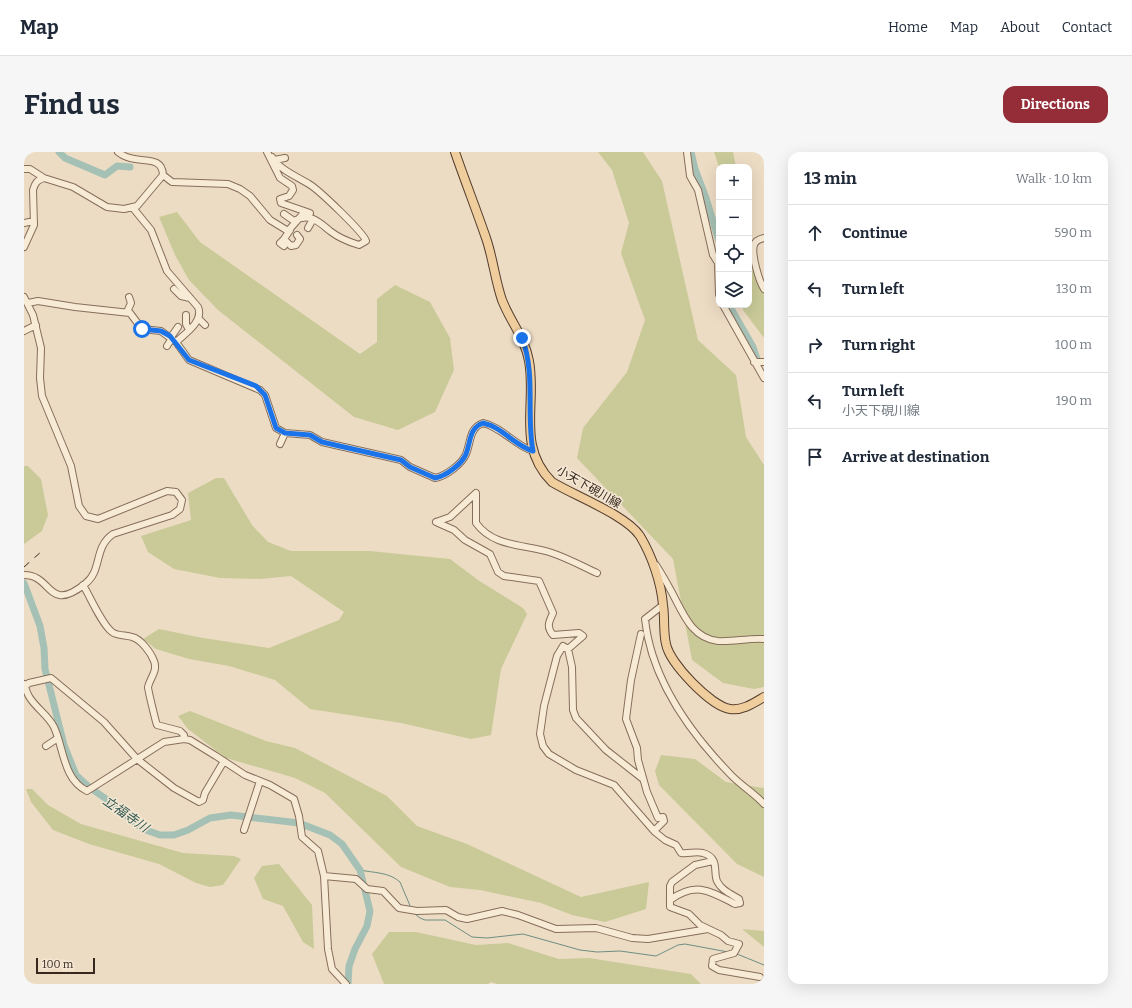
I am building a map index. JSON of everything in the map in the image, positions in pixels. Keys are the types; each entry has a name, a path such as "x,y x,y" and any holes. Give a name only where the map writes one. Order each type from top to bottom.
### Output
{"main road":[{"name":"小天下硯川線","path":"454,152 486,239 501,298 526,349 529,362 529,425 533,451 544,473 552,482 632,527 639,535 646,548 660,587 666,645 671,658 711,700 731,710 740,709 764,697"}],"street":[{"path":"118,152 128,158 157,156 161,161 163,175 172,182 228,184 240,189 250,196 270,220 288,231 290,230"},
{"path":"268,152 286,171 319,191 341,214 361,231 366,241 359,245 348,242 331,232 320,222 307,217 294,221 284,214"},
{"path":"268,152 280,178 292,186 293,190 289,196 280,199 281,202 310,213 302,214 297,219 280,243 284,246"},
{"path":"688,152 690,176 698,190 713,255 718,263 718,272"},
{"path":"274,160 285,158"},
{"path":"24,169 30,169 44,178 73,187 107,207 124,209 133,208 144,199 163,175"},
{"path":"24,247 32,230 34,221 33,190 37,181 44,178"},
{"path":"133,208 151,230 167,271 190,298 200,313 199,319 189,330 173,339"},
{"path":"308,228 313,219"},
{"path":"24,223 34,221"},
{"path":"284,239 291,246 296,245 300,239 297,235"},
{"path":"764,238 754,244 753,247 754,260 764,289"},
{"path":"174,289 181,296 190,298"},
{"path":"24,297 28,303 36,325 41,348 40,388 71,466 81,511 86,516 98,519 167,491 176,492 182,500 180,509 172,515 113,534 106,539 101,546 93,576 83,585 67,595 61,596 54,593 39,579 24,574"},
{"path":"127,312 131,303 129,297"},
{"path":"28,303 38,301 130,313 142,329 161,331 173,339 189,360 260,390 265,395 276,428 285,433 310,435 322,442 401,460 410,467 435,478 449,472 466,456 474,430 478,425 483,423 504,433 526,449 533,451"},
{"path":"725,308 764,378"},
{"path":"186,314 186,324 189,330"},
{"path":"199,319 205,325"},
{"path":"24,331 36,325"},
{"path":"134,330 141,327"},
{"path":"168,346 178,327"},
{"path":"754,362 764,362"},
{"path":"280,444 285,433"},
{"path":"568,649 583,636 579,633 553,635 549,630 548,625 552,613 539,581 504,576 498,572 490,554 465,540 454,530 436,522 450,517 476,493 476,524 487,534 501,541 551,553 597,572"},
{"path":"646,548 670,587 685,618 693,629 712,640 726,642 753,638 764,639"},
{"path":"83,585 106,627 113,634 134,637 144,647 154,661 156,668 148,688 155,712 155,721 157,725 180,731 184,735 184,739"},
{"path":"663,605 645,619 651,650 667,691 684,717 732,776 757,796 764,804"},
{"path":"651,650 641,634 631,680 630,699 626,718 637,748 643,779 658,818 663,817 664,821 655,830"},
{"path":"643,779 606,750 576,718 573,710 572,667 568,649 563,646 560,648 550,679 540,724 540,734 543,746 549,754 576,770 614,785 665,840 676,844 681,853 701,852 709,856 717,871 718,882 725,891 739,899 740,903 735,904 702,888 686,891 670,900"},
{"path":"224,760 201,802 174,788 137,759 104,722 65,691 56,681 46,678 25,685 29,698 46,714 54,726 67,770 80,787 91,788 137,759 164,742 184,739 190,740 224,760 245,775 260,781 294,799 303,839 318,851 324,876 328,949 332,969 346,984"},
{"path":"46,746 58,738"},
{"path":"244,830 260,781"},
{"path":"713,861 695,865 672,882 670,900 672,908 689,914 697,922 708,929 739,944 734,953 713,959 712,966 719,970 760,978"},
{"path":"324,876 356,879 367,889 383,891 400,908 413,910 446,910 466,920 502,911 518,914 556,929 596,928 632,938 661,938 708,929"}],"green space":[{"path":"598,152 643,152 662,181 698,340 736,375 746,437 764,465 764,687 754,689 723,683 692,660 673,559 577,458 583,428 627,372 645,320 621,253 629,223 612,170"},
{"path":"714,152 733,152 735,164 718,164"},
{"path":"177,212 200,242 360,354 377,342 377,299 395,285 430,302 450,338 454,370 435,412 398,430 354,417 218,310 189,280 175,255 159,217"},
{"path":"752,270 764,285 764,338 743,308 752,308"},
{"path":"24,466 28,466 41,479 48,515 42,531 24,544"},
{"path":"216,478 224,478 252,525 268,542 291,551 370,551 450,559 478,580 523,608 527,614 501,669 491,735 471,739 401,723 310,709 275,680 229,666 189,659 156,649 143,639 159,629 203,638 269,648 339,620 344,612 291,576 260,579 220,578 174,569 148,552 141,536 191,520 188,493"},
{"path":"190,711 266,741 295,748 387,796 417,826 467,844 581,897 649,882 646,909 605,922 572,915 541,903 480,890 450,887 401,867 325,793 295,778 226,758 188,729 178,716"},
{"path":"661,755 695,759 726,782 764,788 764,877 737,864 659,785 655,771"},
{"path":"26,789 32,789 48,805 81,824 183,853 234,856 241,859 223,885 210,887 196,883 159,864 89,844 53,830 31,802"},
{"path":"279,864 312,905 314,949 303,942 283,906 263,899 254,878 262,866"},
{"path":"742,929 764,931 764,947"},
{"path":"389,932 416,932 476,945 508,943 559,959 589,958 691,974 701,984 497,984 491,982 488,984 384,984 372,954"}],"waterway":[{"path":"59,152 65,158 105,175 117,166 130,167"},
{"path":"691,152 695,169 706,198 717,236"},
{"path":"731,308 753,347 758,362"},
{"name":"立福寺川","path":"24,583 40,626 44,648 45,669 64,745 76,775 89,787 109,801 143,829 160,835 174,835 188,830 210,818 231,815 299,823 330,835 342,844 360,870 370,911 367,926 355,949 349,966 348,984"},
{"path":"360,870 381,873 396,879 400,882 411,908"},
{"path":"415,914 425,920 445,920 472,937 487,938 523,934 580,950 597,952 620,951 656,956 678,945 685,944 728,952"},
{"path":"737,954 764,965"}],"railway":[{"path":"24,567 42,551"}],"route":[{"path":"142,329 161,331 170,336 176,342 189,360 256,386 265,395 276,428 285,433 310,435 322,442 401,460 410,467 435,478 443,476 461,462 466,456 470,437 478,425 483,423 488,424 504,433 526,449 533,451 529,425 529,362 522,338"}]}
